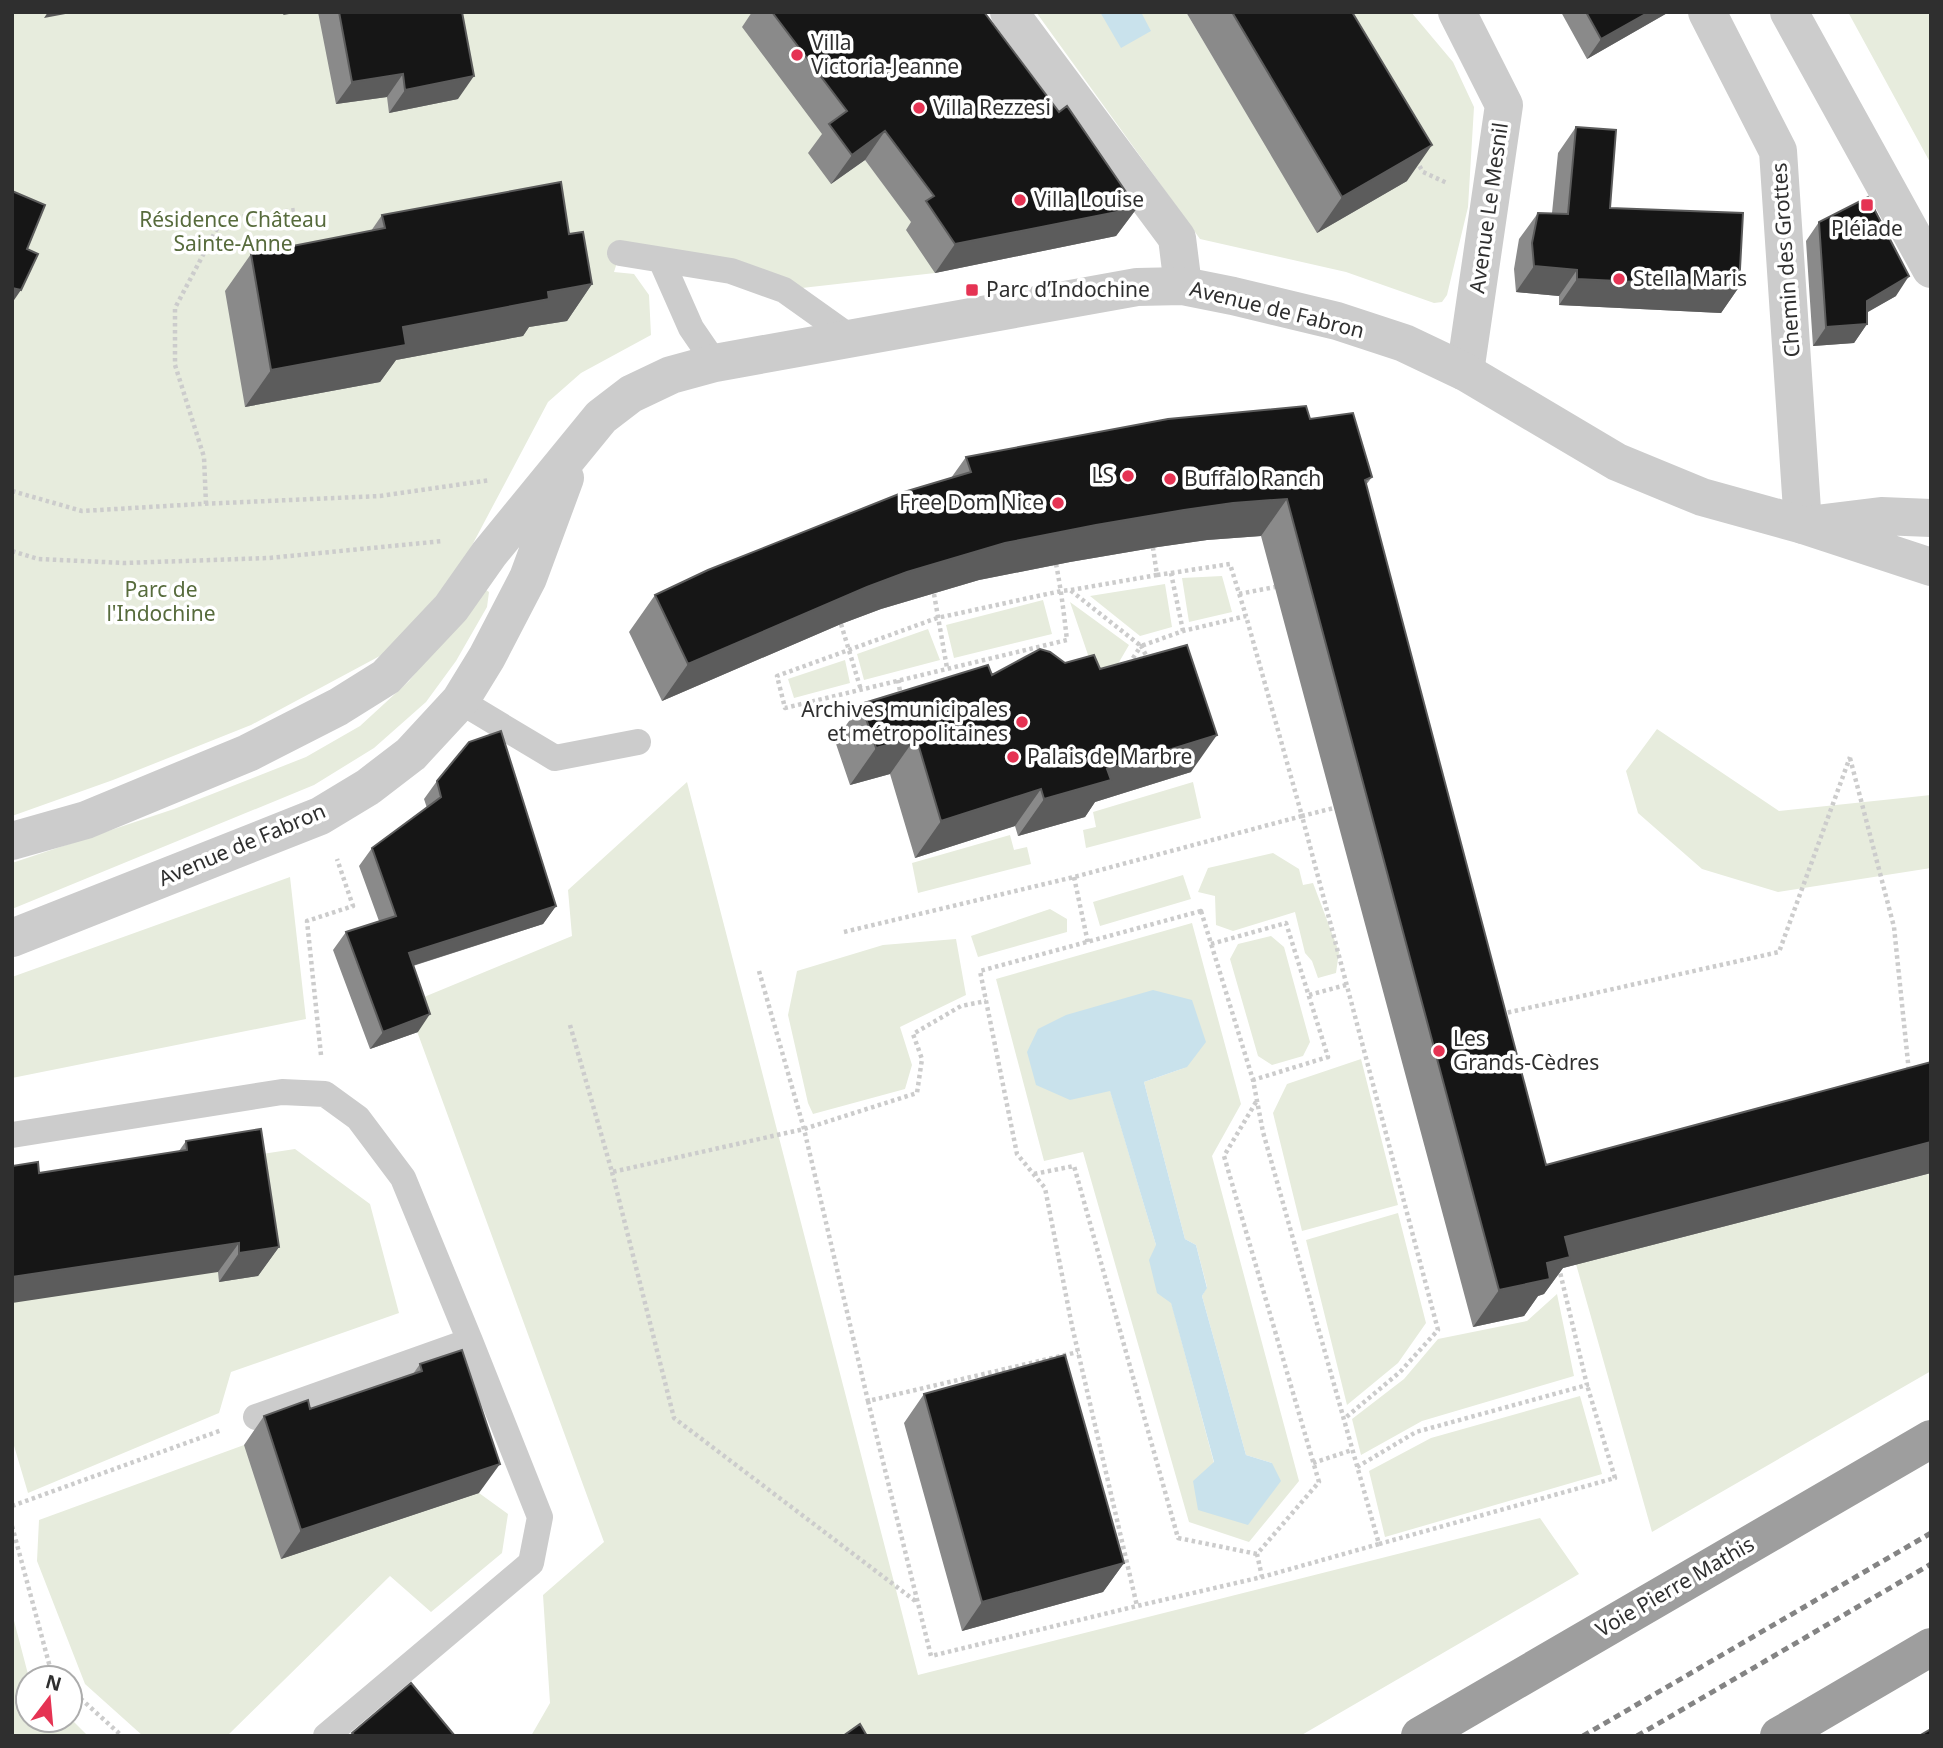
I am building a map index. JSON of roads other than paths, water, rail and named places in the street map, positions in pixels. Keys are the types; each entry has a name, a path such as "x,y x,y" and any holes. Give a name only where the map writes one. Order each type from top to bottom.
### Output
{"highway":[{"name":"Voie Pierre Mathis","path":"1420,1736 1931,1439"},
{"path":"1779,1736 1931,1647"}],"street":[{"path":"1009,12 1177,238 1183,286"},
{"name":"Avenue Le Mesnil","path":"1457,12 1504,105 1465,372"},
{"name":"Chemin des Grottes","path":"1707,12 1778,151 1803,525"},
{"path":"1789,12 1931,269"},
{"name":"Avenue de Fabron","path":"12,841 86,820 248,753 338,707 386,677 451,608 489,554 601,417 631,394 671,375 715,363 1137,287 1183,286 1337,321 1404,343 1465,372 1617,462 1702,497 1803,525 1931,567"},
{"name":"Avenue de Fabron","path":"12,938 320,816 368,787 411,754 460,701 487,657 528,578 575,450"},
{"name":"Avenue de Fabron","path":"1803,525 1881,516 1931,518"}],"lane":[{"path":"620,253 731,271 784,290 850,337"},
{"path":"661,260 691,328 715,363"},
{"path":"489,554 528,578"},
{"path":"460,701 555,758 638,742"},
{"path":"12,1135 282,1092 324,1094 358,1118 403,1178 540,1517 531,1563 326,1736"},
{"path":"256,1418 470,1341"}],"water":[{"path":"1100,12 1141,12 1151,31 1121,48"},
{"path":"1153,990 1192,1000 1206,1042 1187,1067 1144,1082 1185,1239 1196,1245 1207,1288 1202,1296 1246,1455 1272,1463 1281,1481 1248,1525 1198,1510 1193,1481 1214,1462 1171,1303 1157,1293 1149,1260 1156,1245 1110,1091 1070,1100 1036,1085 1027,1052 1038,1029 1066,1015"}],"railway":[{"path":"1583,1736 1931,1533"},
{"path":"1637,1736 1931,1564"}],"place":[{"name":"Villa Victoria-Jeanne","path":"797,55"},
{"name":"Villa Rezzesi","path":"919,108"},
{"name":"Villa Louise","path":"1020,200"},
{"name":"Pléiade","path":"1867,205"},
{"name":"Stella Maris","path":"1619,279"},
{"name":"Parc d’Indochine","path":"972,290"},
{"name":"LS","path":"1128,476"},
{"name":"Buffalo Ranch","path":"1170,479"},
{"name":"Free Dom Nice","path":"1058,503"},
{"name":"Archives municipales et métropolitaines","path":"1022,722"},
{"name":"Palais de Marbre","path":"1013,757"},
{"name":"Les Grands-Cèdres","path":"1439,1051"}],"park label":[{"name":"Résidence Château Sainte-Anne","path":"233,232"},
{"name":"Parc de l'Indochine","path":"161,602"}]}
